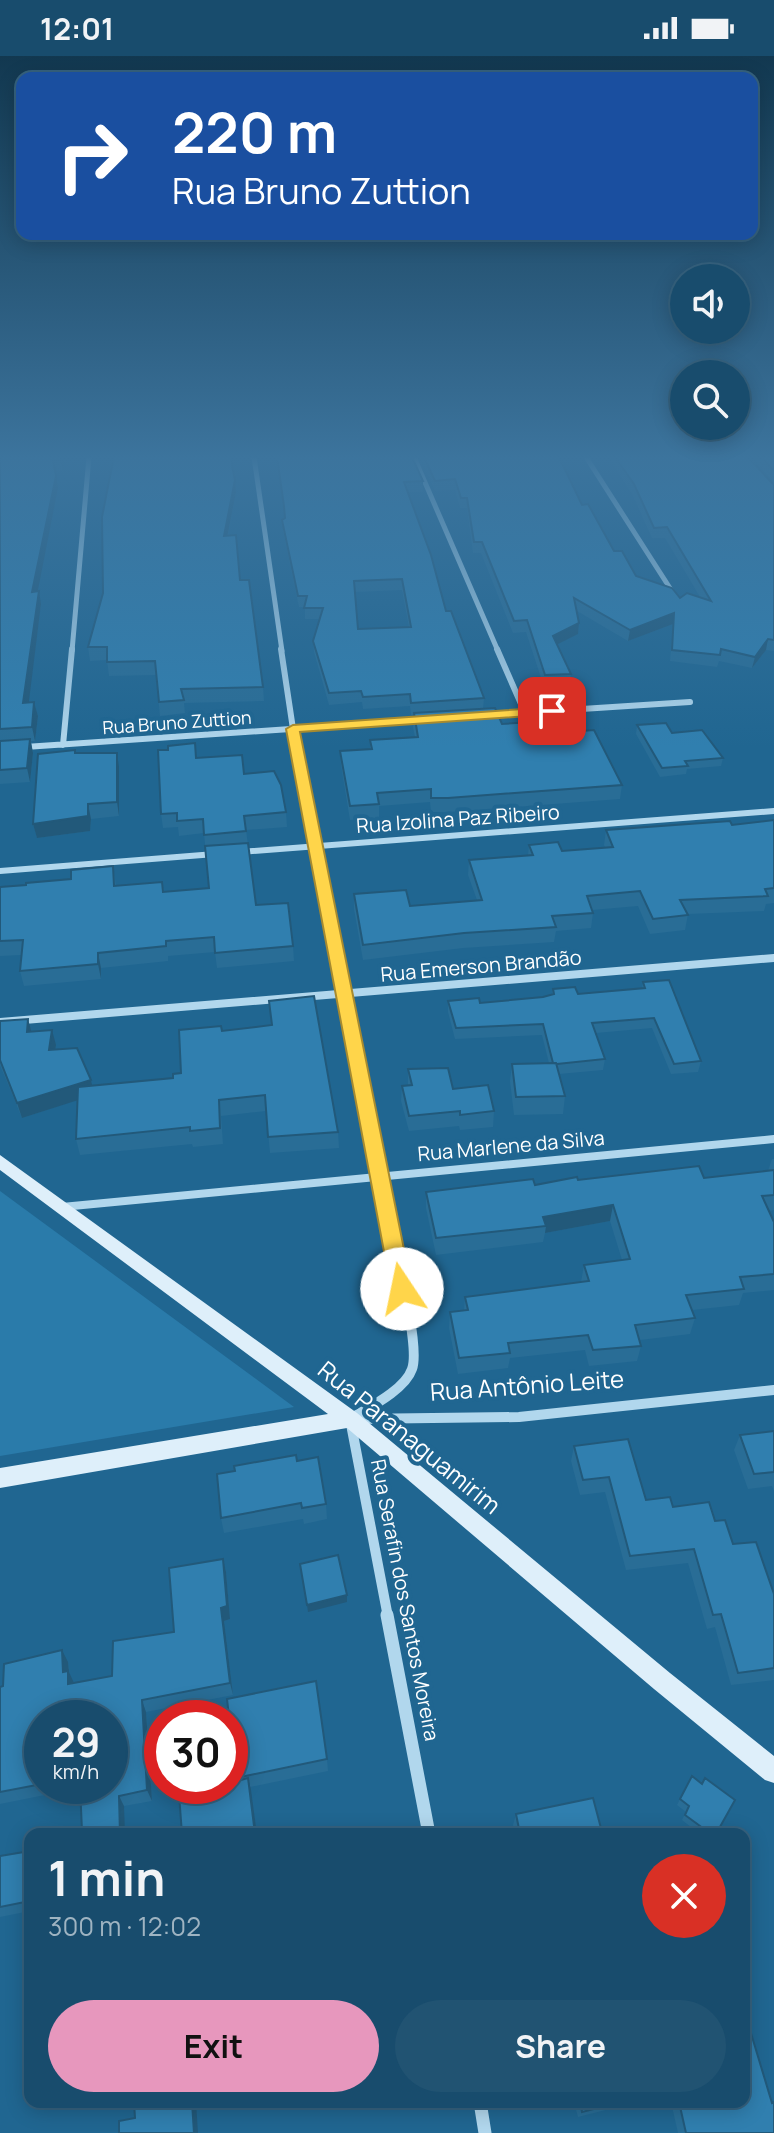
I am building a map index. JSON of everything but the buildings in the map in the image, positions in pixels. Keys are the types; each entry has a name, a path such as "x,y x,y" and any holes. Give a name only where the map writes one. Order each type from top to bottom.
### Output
{"street":[{"path":"63,745 80,554"},
{"path":"268,554 293,729 413,1346 412,1370 392,1393 350,1419"},
{"path":"456,554 525,713"},
{"path":"648,554 680,604"},
{"path":"478,716 690,702"},
{"name":"Rua Bruno Zuttion","path":"16,748 432,719"},
{"name":"Rua Izolina Paz Ribeiro","path":"237,852 774,811"},
{"path":"0,871 221,853"},
{"name":"Rua Emerson Brandão","path":"0,1022 774,958"},
{"name":"Rua Marlene da Silva","path":"61,1207 774,1139"},
{"name":"Rua Paranaguamirim","path":"0,1161 350,1419 662,1681 772,1767"},
{"name":"Rua Antônio Leite","path":"0,1478 350,1419 519,1417 774,1390"},
{"name":"Rua Serafin dos Santos Moreira","path":"350,1419 428,1828"},
{"path":"481,2108 485,2133"}],"shaded area":[{"path":"0,1191 294,1407 0,1456"}],"route":[{"path":"402,1289 293,729 552,711"}]}
